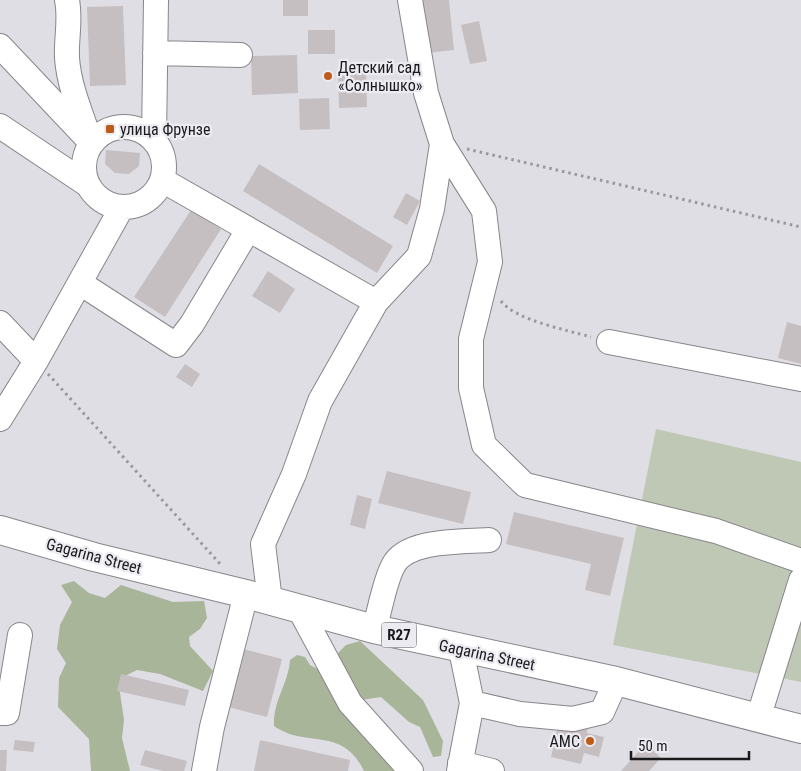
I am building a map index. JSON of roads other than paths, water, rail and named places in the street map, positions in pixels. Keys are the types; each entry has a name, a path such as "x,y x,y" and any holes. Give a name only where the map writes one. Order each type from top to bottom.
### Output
{"main road":[{"name":"Gagarina Street","path":"0,530 94,557 258,597 374,629 461,650 616,682 801,729"}],"street":[{"path":"67,0 70,13 68,58 78,104 92,143"},
{"path":"154,139 156,0"},
{"path":"410,0 426,92 442,144 484,211 490,262 471,339 472,388 484,445 525,485 716,531 801,561"},
{"path":"0,46 92,143"},
{"path":"155,53 240,55"},
{"path":"0,126 88,185 97,196 109,204 122,207 142,203 158,190 162,180 164,158 154,139 145,132 122,126 105,132 92,143 84,164 88,185"},
{"path":"204,771 212,726 258,597 263,544 294,474 320,401 376,302 419,256 432,209 442,144"},
{"path":"162,180 376,302"},
{"path":"0,419 36,361 122,207"},
{"path":"80,283 176,345 192,324 248,230"},
{"path":"0,323 36,361"},
{"path":"609,342 801,379"},
{"path":"374,629 393,566 406,552 424,546 489,540"},
{"path":"758,718 801,580"},
{"path":"300,610 350,703 411,771"},
{"path":"3,713 20,635"},
{"path":"461,650 472,703 460,767 492,771"},
{"path":"472,703 520,714 573,719 602,712 616,682"}],"place":[{"name":"Детский сад «Солнышко»","path":"328,76"},
{"name":"улица Фрунзе","path":"110,129"},
{"name":"AMC","path":"590,741"}]}
